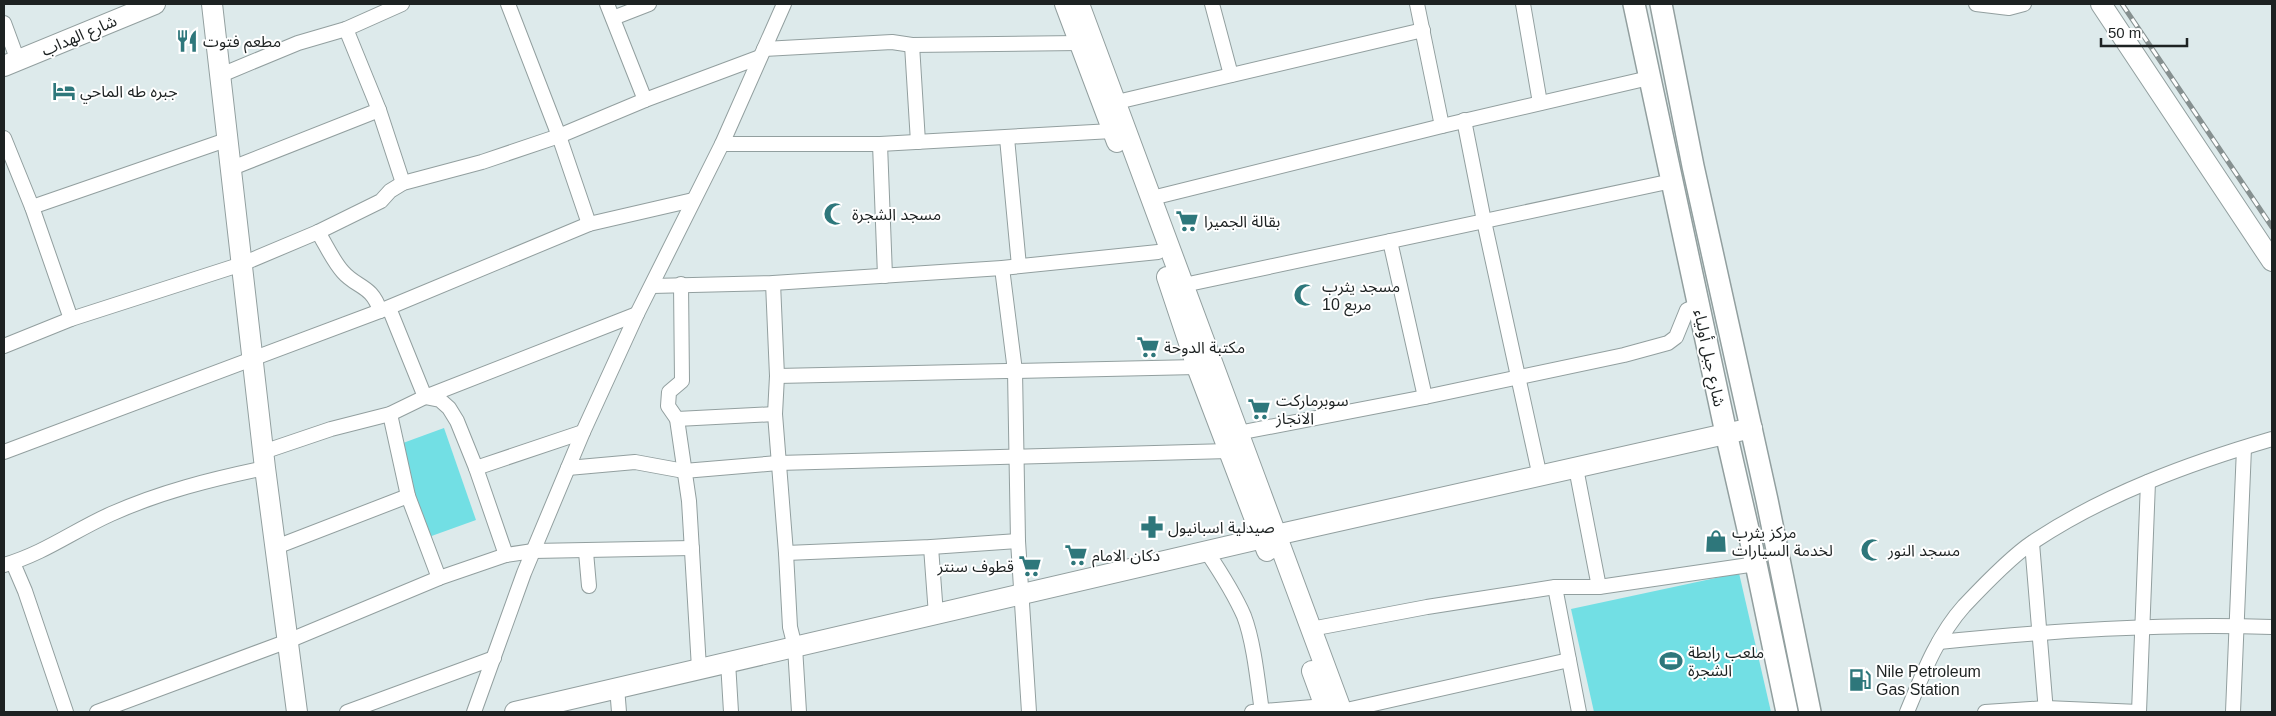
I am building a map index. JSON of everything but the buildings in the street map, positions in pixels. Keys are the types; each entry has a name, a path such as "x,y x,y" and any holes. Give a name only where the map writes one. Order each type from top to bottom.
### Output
{"main road":[{"name":"شارع جبل أولياء","path":"1634,4 1756,564 1786,712"},
{"name":"شارع جبل أولياء","path":"1661,4 1693,166 1752,428 1810,712"}],"street":[{"name":"شارع الهداب","path":"11,64 155,4"},
{"path":"212,4 229,139 264,460 297,712"},
{"path":"221,75 298,43 346,29 402,4"},
{"path":"508,4 559,136 589,224"},
{"path":"607,4 645,100"},
{"path":"613,18 649,4"},
{"path":"474,712 533,551 568,468 637,314 722,144 784,4"},
{"path":"1065,4 1158,252 1197,367 1229,452 1311,629 1334,711"},
{"path":"1079,4 1117,102 1238,433 1269,537 1334,711"},
{"path":"1212,4 1231,75"},
{"path":"1417,4 1424,30 1442,126"},
{"path":"1523,4 1540,103"},
{"path":"1976,4 2009,8 2024,4"},
{"path":"2101,4 2272,261"},
{"path":"4,23 11,64"},
{"path":"346,29 379,110 403,182"},
{"path":"1117,102 1424,30"},
{"path":"4,346 71,319 242,264 318,232 382,202 390,191 403,182 482,162 559,136 762,53 892,42 912,45 1079,43"},
{"path":"912,45 918,142"},
{"path":"1152,198 1464,120 1649,78"},
{"path":"232,168 379,110"},
{"path":"1464,120 1540,477"},
{"path":"722,144 880,144 1112,131"},
{"path":"4,138 32,207 71,319"},
{"path":"1007,138 1018,266"},
{"path":"32,207 229,139"},
{"path":"880,144 885,276"},
{"path":"1184,285 1672,181"},
{"path":"4,452 385,310 589,224 693,200"},
{"path":"318,232 344,273 362,285 385,310 425,397"},
{"path":"1390,241 1425,397"},
{"path":"652,286 773,283 885,276 1002,268 1158,252"},
{"path":"1002,268 1015,371 1018,541 1029,712"},
{"path":"773,283 777,376 775,414 778,463 790,627 795,647 800,712"},
{"path":"681,284 682,381 668,392 668,406 677,419 690,500 699,668"},
{"path":"1238,433 1425,397 1668,343 1676,337 1687,310 1699,305"},
{"path":"66,712 25,591 8,564 51,547 112,513 264,460 331,429 390,414 425,397 637,314"},
{"path":"777,376 1197,367"},
{"path":"425,397 440,400 449,408 457,421 476,468 506,556"},
{"path":"390,414 408,496 439,578"},
{"path":"677,419 775,414"},
{"path":"515,712 1269,537 1752,428"},
{"path":"476,468 584,432"},
{"path":"1907,712 1939,642 1963,607 2032,543 2078,515 2148,482 2272,439"},
{"path":"2232,712 2244,448"},
{"path":"568,468 635,462 684,471 778,463 1229,452"},
{"path":"1576,468 1599,587"},
{"path":"1985,712 2046,710 2140,712 2148,482"},
{"path":"276,547 408,496"},
{"path":"786,553 1018,541"},
{"path":"2032,543 2046,710"},
{"path":"931,547 936,615"},
{"path":"97,712 288,641 439,578 506,556 533,551 586,552 692,548"},
{"path":"586,552 589,586"},
{"path":"1207,552 1230,588 1245,618 1255,664 1259,712 1334,711 1569,660"},
{"path":"1311,629 1427,607 1554,587 1599,587 1756,564"},
{"path":"1554,587 1579,712"},
{"path":"1939,642 2040,632 2142,626 2272,626"},
{"path":"347,712 494,658"},
{"path":"728,662 731,712"},
{"path":"617,687 619,712"}],"shaded area":[{"path":"444,428 476,520 426,538 392,447"},
{"name":"ملعب رابطة الشجرة","path":"1739,573 1771,712 1594,712 1571,609"}],"railway":[{"path":"2122,4 2272,227"}],"place":[{"name":"مطعم فتوت","path":"187,41"},
{"name":"جبره طه الماحي","path":"64,91"},
{"name":"مسجد الشجرة","path":"835,214"},
{"name":"بقالة الجميرا","path":"1187,221"},
{"name":"مسجد يثرب مربع 10","path":"1305,295"},
{"name":"مكتبة الدوحة","path":"1148,347"},
{"name":"سوبرماركت الانجاز","path":"1259,409"},
{"name":"صيدلية اسبانيول","path":"1152,527"},
{"name":"مركز يثرب لخدمة السيارات","path":"1716,541"},
{"name":"مسجد النور","path":"1872,550"},
{"name":"دكان الامام","path":"1076,555"},
{"name":"قطوف سنتر","path":"1030,566"},
{"name":"ملعب رابطة الشجرة","path":"1671,661"},
{"name":"Nile Petroleum Gas Station","path":"1860,680"}]}
